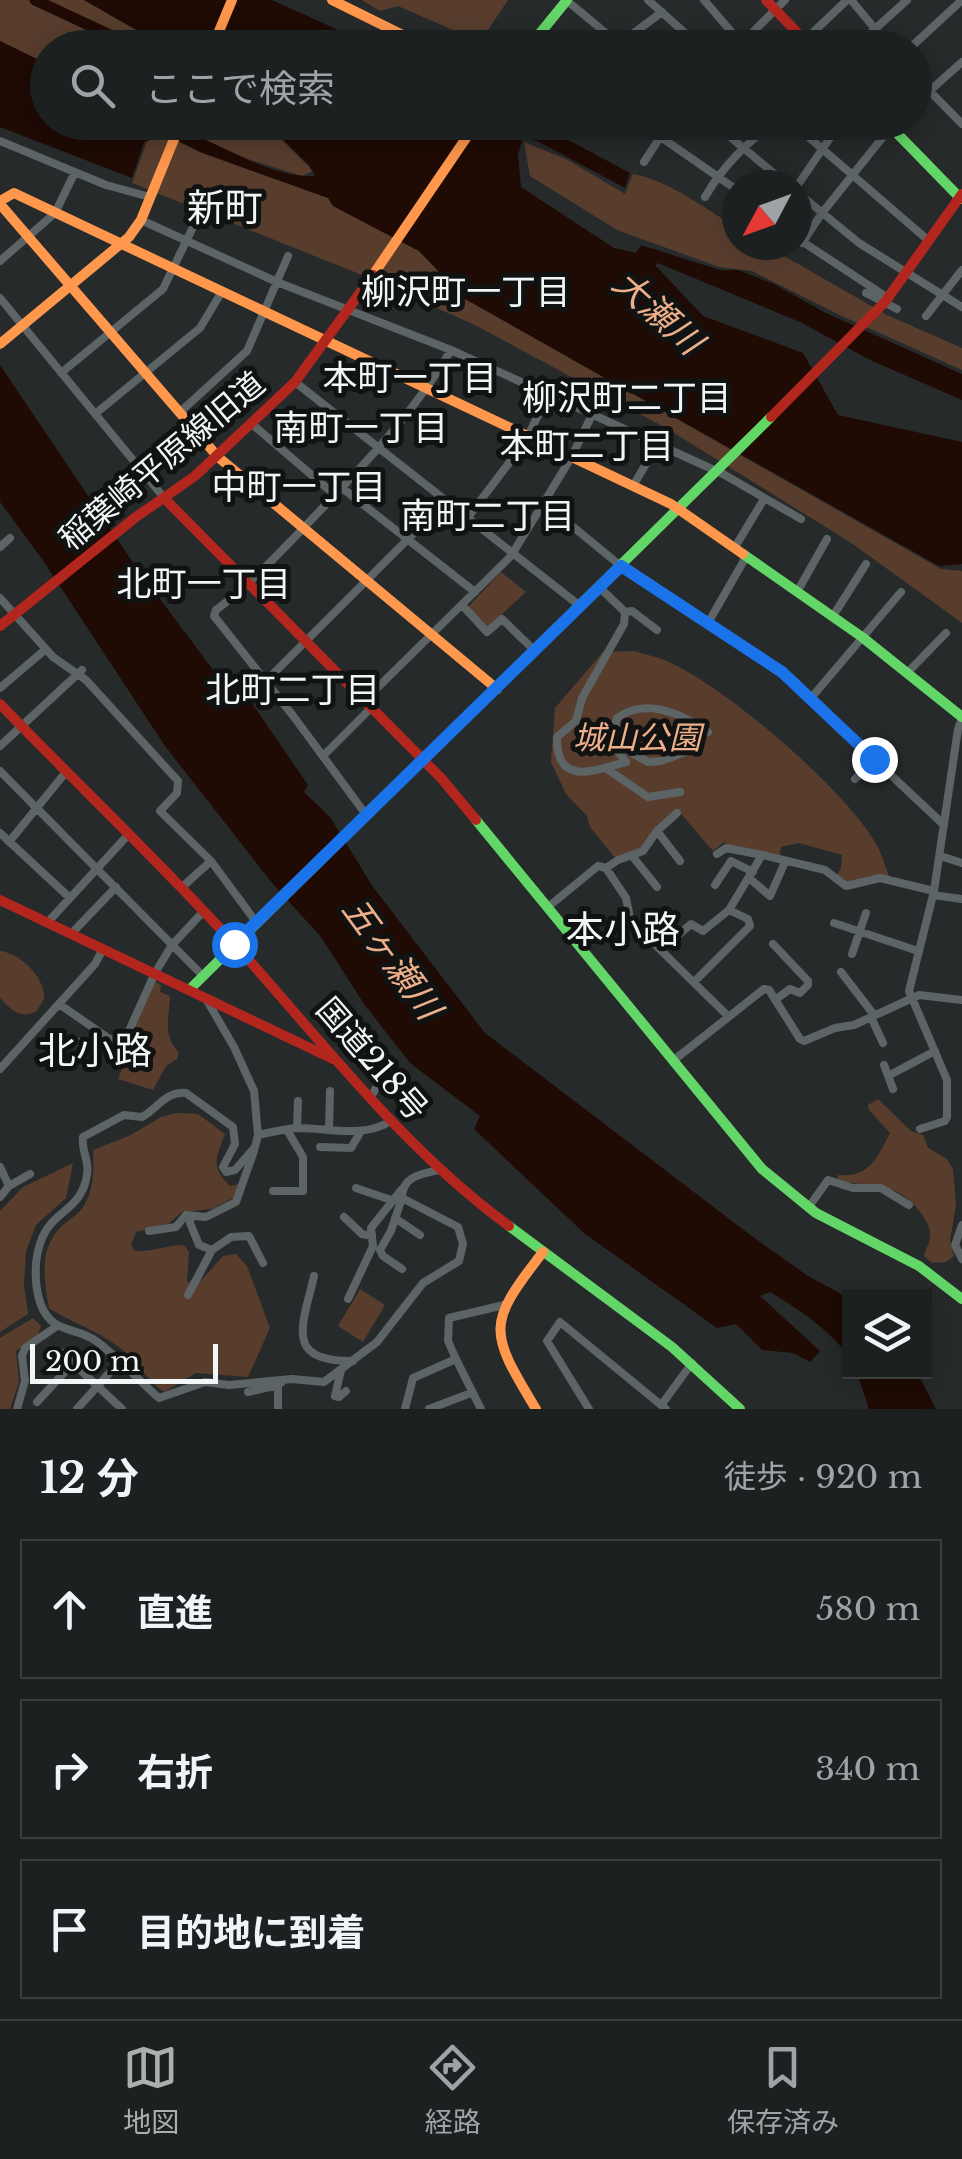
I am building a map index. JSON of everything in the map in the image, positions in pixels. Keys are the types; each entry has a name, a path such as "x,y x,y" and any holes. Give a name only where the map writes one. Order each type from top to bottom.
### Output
{"main road":[{"path":"220,30 232,0"},
{"path":"332,0 393,30"},
{"path":"542,30 566,0"},
{"path":"766,0 795,30"},
{"path":"2,342 122,244 141,220 174,140"},
{"name":"稲葉崎平原線旧道","path":"0,626 218,457 296,382 465,140"},
{"path":"190,989 885,302 961,197 906,140"},
{"path":"498,688 218,457 0,203 14,193 677,509 862,636 962,718"},
{"path":"165,498 424,761 762,1169 808,1208 931,1274 962,1300"},
{"name":"国道218号","path":"0,704 234,944 439,1170 464,1193 692,1363 740,1409"},
{"path":"0,900 308,1046 357,1078"},
{"path":"536,1409 508,1360 500,1326 504,1305 543,1252"}],"street":[{"path":"566,0 601,30"},
{"path":"648,0 682,30"},
{"path":"704,0 730,30"},
{"path":"754,30 785,0"},
{"path":"821,30 849,0 875,29 907,0"},
{"path":"930,30 958,4"},
{"path":"640,30 662,12"},
{"path":"932,89 962,62"},
{"path":"932,95 962,124"},
{"path":"644,162 658,140"},
{"path":"664,140 722,179"},
{"path":"734,140 770,170"},
{"path":"705,197 718,176 751,140"},
{"path":"812,140 929,241"},
{"path":"809,170 828,140"},
{"path":"812,225 878,140"},
{"path":"0,141 117,189 151,195"},
{"path":"0,260 55,214 74,172"},
{"path":"812,203 859,243 962,307"},
{"path":"141,220 720,469 801,519"},
{"path":"61,373 162,289 195,223"},
{"path":"812,249 896,309"},
{"path":"178,413 238,361 266,314 288,256"},
{"path":"926,316 962,270"},
{"path":"95,414 200,328 221,293"},
{"path":"866,293 885,302"},
{"path":"0,298 165,498"},
{"path":"368,817 214,616 338,492 426,391 450,350"},
{"path":"296,382 580,606"},
{"path":"468,516 527,438 548,395"},
{"path":"324,756 432,634 513,553 571,458 592,415"},
{"path":"252,424 476,592"},
{"path":"633,486 657,445"},
{"path":"735,546 764,498"},
{"path":"266,682 446,500"},
{"path":"544,503 621,566 782,672 944,824"},
{"path":"0,547 10,538"},
{"path":"797,592 827,539"},
{"path":"708,623 746,557"},
{"path":"833,616 866,564"},
{"path":"599,587 625,612"},
{"path":"811,698 901,592"},
{"path":"0,598 46,649 79,672 178,780 177,793 160,811 211,861 256,922"},
{"path":"462,605 488,632 502,619 534,651"},
{"path":"625,612 632,611 657,630"},
{"path":"625,612 624,624 582,698 576,720 557,738 561,759 569,768 585,773 626,762 616,749 620,746 646,761 662,761 693,750"},
{"path":"907,672 946,632"},
{"path":"0,688 46,649"},
{"path":"0,746 79,672"},
{"path":"646,761 618,732 616,720 622,714 664,710 684,716 705,730 664,744 657,743 657,735"},
{"path":"920,1129 947,1117 949,1090 909,991 934,893 962,718"},
{"path":"856,779 874,759"},
{"path":"607,769 648,796 680,792"},
{"path":"0,771 203,976"},
{"path":"9,842 66,772"},
{"path":"606,868 643,852 657,831 677,813"},
{"path":"657,831 680,861"},
{"path":"0,833 70,898"},
{"path":"46,922 128,835"},
{"path":"718,854 726,848 778,857 825,870 846,886 886,879 962,899"},
{"path":"662,950 691,924 703,931 729,910 762,855"},
{"path":"634,856 656,888"},
{"path":"940,856 962,863"},
{"path":"715,885 734,860 770,896 785,862"},
{"path":"181,888 211,861"},
{"path":"548,907 598,866 606,868 626,898 630,918 728,1016"},
{"path":"71,934 116,886"},
{"path":"694,982 747,932 748,919 729,910"},
{"path":"70,1042 94,1044 131,1029 172,945 203,912"},
{"path":"852,954 866,913"},
{"path":"834,924 918,951"},
{"path":"773,944 808,980 800,993 790,989 781,977"},
{"path":"0,1069 95,964 103,949"},
{"path":"841,972 873,1016 883,1043"},
{"path":"674,1060 764,989 769,990 804,1041 919,995 962,1000"},
{"path":"775,1000 790,989"},
{"path":"149,1231 176,1228 186,1215 216,1214 240,1198 244,1172 256,1147 252,1082 205,997"},
{"path":"59,1004 111,1040"},
{"path":"308,1046 323,1040"},
{"path":"368,1044 380,1081 372,1095"},
{"path":"888,1076 935,1051"},
{"path":"884,1066 893,1089"},
{"path":"329,1130 330,1091"},
{"path":"256,1147 235,1170 226,1172 222,1167 224,1161 236,1144 233,1126 186,1093 171,1094 142,1117 124,1116 83,1138 88,1175 82,1193 76,1204 47,1229 36,1262 41,1308 57,1326 82,1332 160,1398 205,1382 324,1382 377,1342 411,1295 433,1274 459,1261 462,1254 461,1232 453,1222 402,1194"},
{"path":"273,1191 303,1191 303,1157 292,1129 298,1101"},
{"path":"258,1135 292,1129 361,1131 377,1129 392,1120"},
{"path":"320,1147 351,1148 361,1131"},
{"path":"402,1268 380,1250 412,1177 439,1170"},
{"path":"1,1173 9,1186"},
{"path":"0,1197 9,1186 30,1174"},
{"path":"808,1208 828,1180 853,1188 881,1188 909,1205"},
{"path":"356,1188 390,1200"},
{"path":"348,1299 374,1246 371,1228 390,1200 402,1194"},
{"path":"191,1216 198,1243 212,1250"},
{"path":"344,1216 362,1234 372,1236"},
{"path":"395,1218 420,1235"},
{"path":"962,1225 956,1244 962,1259"},
{"path":"188,1295 212,1250 231,1237 244,1234 252,1238 264,1263"},
{"path":"314,1276 300,1329 303,1344 329,1362 354,1361"},
{"path":"480,1409 448,1341 449,1318 504,1305"},
{"path":"589,1409 547,1340 560,1322 664,1406 692,1363"},
{"path":"17,1409 26,1381 22,1356 25,1348 57,1326"},
{"path":"62,1353 122,1409"},
{"path":"405,1409 413,1378 456,1359"},
{"path":"77,1409 120,1361"},
{"path":"37,1402 72,1364"},
{"path":"341,1370 335,1396 346,1391"},
{"path":"248,1392 281,1382"},
{"path":"278,1409 281,1382"},
{"path":"429,1409 471,1393"}],"green space":[{"path":"0,0 84,0 136,30 30,30 30,56 0,41"},
{"path":"362,0 508,0 488,30 453,30 398,6 380,11"},
{"path":"176,140 328,198 333,206 419,251 466,299 941,569 962,571 962,623 850,542 666,428 475,325 367,277 132,183 147,141"},
{"path":"203,140 282,140 313,171 302,176"},
{"path":"524,142 568,160 625,194 633,174 674,189 722,218 722,260 791,260 887,315 962,348 962,370 752,271 719,267 617,230 530,176"},
{"path":"501,572 526,592 487,628 467,608"},
{"name":"城山公園","path":"634,651 667,661 695,676 783,742 859,820 877,846 890,878 850,886 836,876 842,855 799,843 781,847 780,855 729,847 724,842 713,851 677,809 654,829 646,846 615,858 590,827 587,816 566,794 551,762 555,708 603,652"},
{"path":"0,951 16,956 41,983 44,999 36,1012 20,1014 0,998"},
{"path":"154,981 161,985 160,992 170,996 168,1033 179,1053 166,1066 153,1090 118,1079 123,1066 95,1047 130,1037"},
{"path":"878,1099 911,1131 923,1135 928,1148 947,1159 953,1169 956,1204 950,1241 954,1256 946,1262 932,1263 924,1256 930,1240 929,1227 908,1198 889,1189 837,1180 838,1175 865,1170 881,1151 890,1133 868,1105"},
{"path":"177,1113 198,1114 225,1134 217,1167 230,1186 238,1184 237,1196 212,1209 182,1212 168,1224 136,1232 131,1245 135,1251 141,1251 184,1245 189,1252 187,1281 196,1286 223,1256 236,1254 247,1266 270,1328 248,1377 196,1373 164,1392 116,1345 49,1308 45,1265 54,1235 80,1211 88,1197 93,1150"},
{"path":"73,1163 66,1198 36,1225 26,1251 24,1285 28,1314 0,1332 0,1211 23,1187"},
{"path":"360,1289 385,1305 363,1342 338,1326"},
{"path":"33,1318 41,1326 38,1335 16,1351 19,1382 10,1409 0,1409 0,1338"}],"water":[{"path":"84,0 272,0 338,30 136,30"},
{"path":"0,41 30,56 30,139 0,127"},
{"path":"34,140 150,140 144,142 132,178"},
{"path":"176,140 206,140 277,171 315,176 283,140 523,140 518,154 521,187 614,248 636,253 641,245 720,270 738,270 962,374 962,400 870,360 800,322 655,265 703,316 803,353 838,415 962,442 962,564 939,566 465,299 419,251 333,206 328,198"},
{"path":"530,140 569,140 630,173 625,188"},
{"name":"五ヶ瀬川","path":"0,365 136,567 223,683 234,677 308,785 304,792 330,817 373,887 485,1033 753,1237 808,1276 842,1294 842,1348 803,1313 770,1292 760,1296 820,1351 810,1362 793,1353 762,1350 736,1324 717,1328 584,1233 474,1129 480,1116 410,1063 364,1004 321,937 272,883 165,746 0,502"},
{"path":"859,1379 921,1379 936,1409 869,1409"}],"waterway":[{"name":"大瀬川","path":"35,0 99,30"}],"traffic: fast":[{"path":"543,30 567,0"},
{"path":"904,140 961,199"},
{"path":"190,989 771,417"},
{"path":"743,554 862,637 962,717"},
{"path":"476,820 762,1169 816,1213 919,1266 962,1299"},
{"path":"509,1226 672,1347 740,1409"}],"traffic: slow":[{"path":"220,30 232,0"},
{"path":"332,0 393,30"},
{"path":"0,344 129,237 141,220 174,140"},
{"path":"373,275 465,140"},
{"path":"0,201 14,193 671,504 743,554"},
{"path":"0,204 218,457 497,689"},
{"path":"536,1409 509,1361 501,1328 512,1296 543,1252"}],"traffic: jam":[{"path":"766,0 795,30"},
{"path":"771,417 885,302 962,194"},
{"path":"0,626 136,517 195,476 295,382 373,275"},
{"path":"165,499 442,779 476,820"},
{"path":"0,704 210,918 401,1130 509,1226"},
{"path":"0,900 333,1059"}],"district":[{"name":"新町","path":"225,207"},
{"name":"柳沢町一丁目","path":"466,291"},
{"name":"本町一丁目","path":"410,377"},
{"name":"柳沢町二丁目","path":"627,397"},
{"name":"南町一丁目","path":"361,427"},
{"name":"本町二丁目","path":"587,445"},
{"name":"中町一丁目","path":"299,486"},
{"name":"南町二丁目","path":"488,515"},
{"name":"北町一丁目","path":"204,583"},
{"name":"北町二丁目","path":"293,689"},
{"name":"本小路","path":"623,929"},
{"name":"北小路","path":"95,1050"}],"route":[{"path":"234,944 621,566 782,672 874,759"}]}
